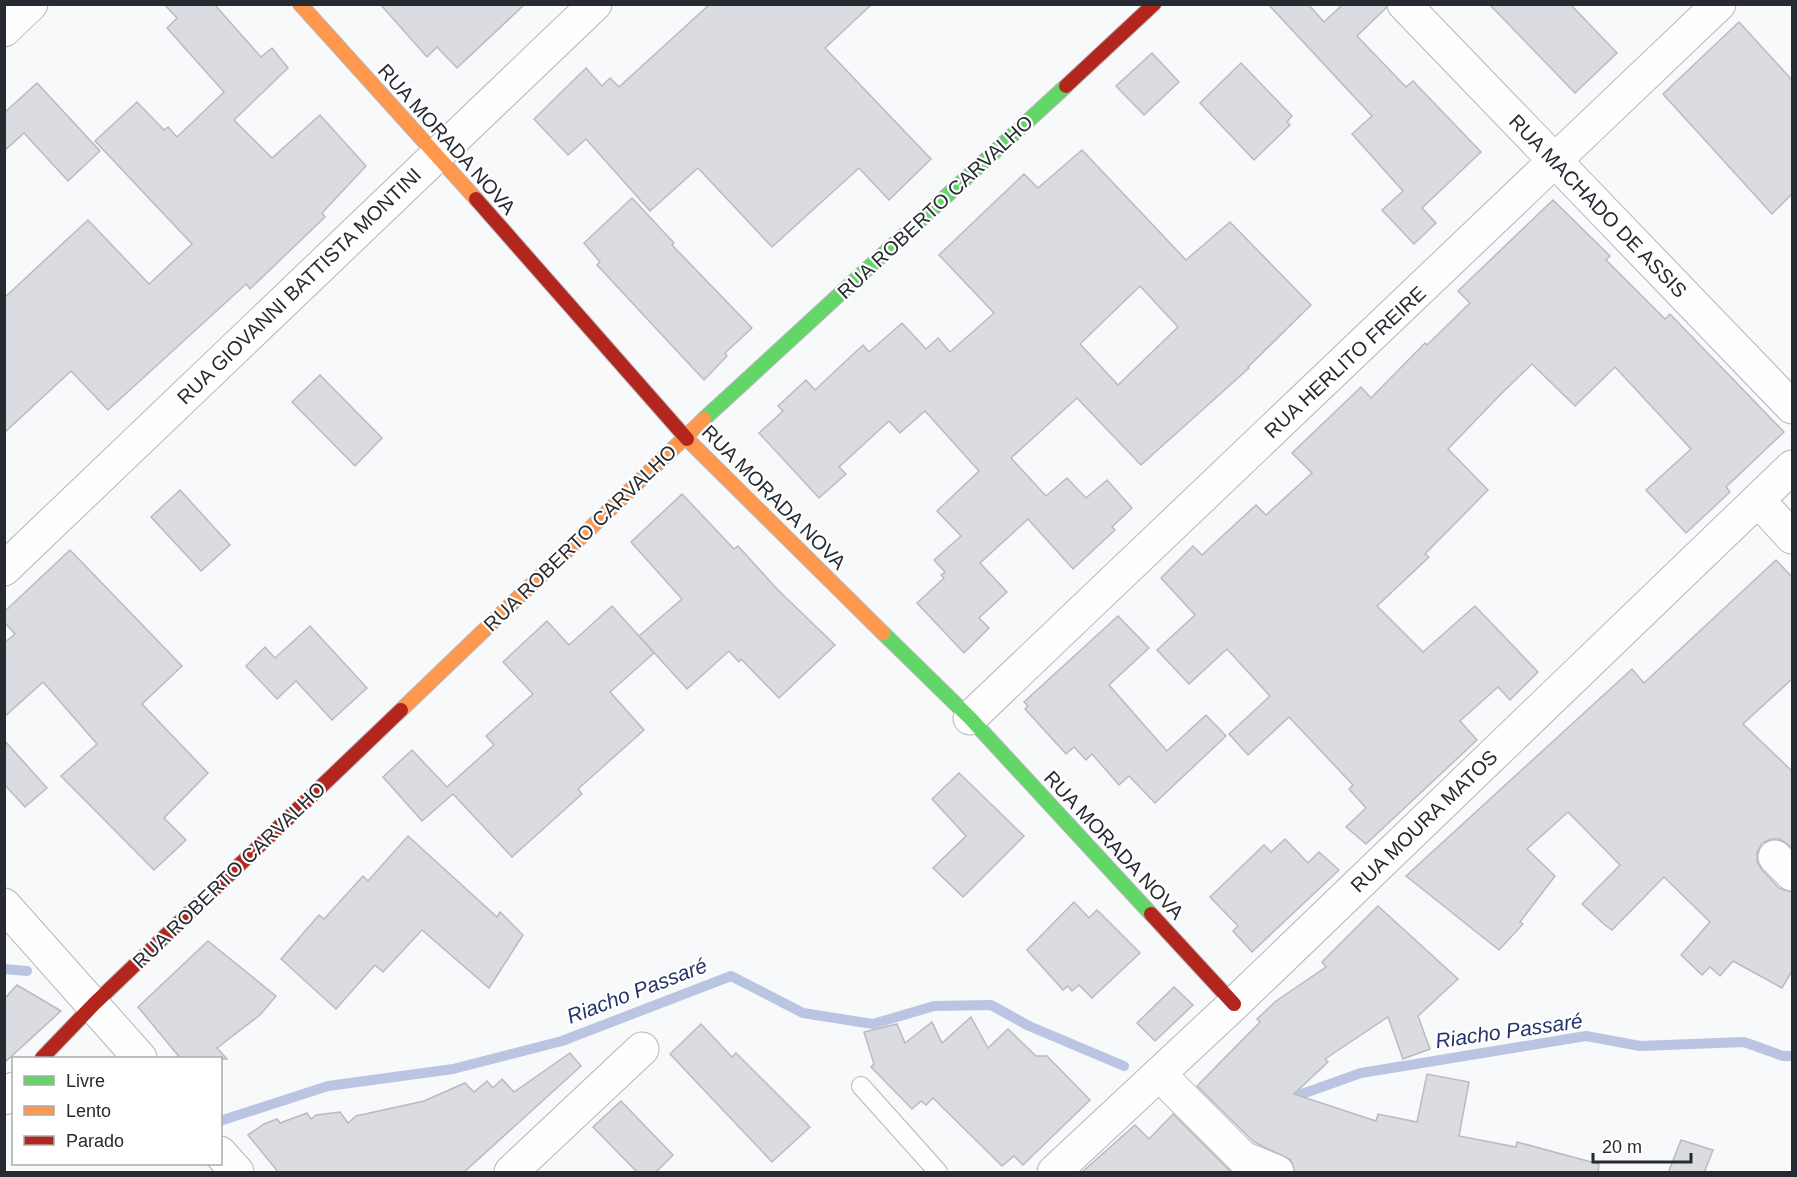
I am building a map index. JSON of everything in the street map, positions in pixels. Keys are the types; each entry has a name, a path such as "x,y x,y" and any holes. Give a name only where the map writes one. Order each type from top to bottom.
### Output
{"street":[{"path":"4,30 32,4"},
{"name":"RUA MORADA NOVA","path":"300,4 436,154 685,437 970,718 1234,1004"},
{"name":"RUA GIOVANNI BATTISTA MONTINI","path":"4,568 596,4"},
{"name":"RUA ROBERTO CARVALHO","path":"44,1057 94,1004 685,437 1154,4"},
{"name":"RUA MACHADO DE ASSIS","path":"1404,4 1792,408"},
{"name":"RUA HERLITO FREIRE","path":"970,718 1556,162 1719,4"},
{"name":"RUA MOURA MATOS","path":"1054,1173 1234,1004 1792,467"},
{"path":"1758,500 1792,537"},
{"path":"4,905 94,1004 138,1057"},
{"path":"511,1173 642,1049"},
{"path":"1159,1074 1243,1158 1277,1173"},
{"path":"222,1155 237,1173"}],"lane":[{"path":"861,1086 938,1173"}],"building":[{"path":"164,4 214,4 261,57 272,48 288,68 234,120 272,158 320,115 366,166 322,213 325,217 250,289 246,284 108,410 71,371 4,433 4,298 88,220 149,284 192,244 95,141 137,102 164,130 168,127 177,137 224,92 167,28 177,18"},
{"path":"380,4 525,4 457,68 437,47 427,57"},
{"path":"710,4 872,4 825,48 931,159 889,200 859,168 772,247 698,168 650,211 586,139 568,155 534,119 586,68 602,86 610,78 619,87"},
{"path":"1268,4 1308,4 1324,22 1343,4 1386,4 1386,8 1357,36 1406,87 1413,81 1481,152 1422,208 1436,223 1414,244 1382,210 1403,191 1352,134 1372,116"},
{"path":"1489,4 1570,4 1617,53 1575,93"},
{"path":"1739,22 1792,80 1792,194 1772,214 1663,94"},
{"path":"1152,53 1179,82 1144,115 1116,86"},
{"path":"1241,63 1292,116 1287,122 1290,125 1254,160 1200,103"},
{"path":"37,83 100,151 68,181 24,133 4,151 4,113"},
{"path":"1082,150 1186,260 1230,222 1311,305 1249,368 1141,465 1077,398 1011,458 1046,496 1067,478 1086,498 1107,480 1132,508 1112,527 1115,530 1073,569 1028,519 980,563 1007,592 979,618 989,628 964,653 917,603 944,578 941,575 945,572 934,560 961,536 937,511 979,471 925,411 900,433 889,421 839,467 846,474 819,498 759,433 783,411 778,406 806,380 815,390 863,345 869,352 902,323 926,349 938,338 950,352 994,313 939,255 1024,174 1038,188","holes":["1140,286 1178,327 1118,385 1080,344"]},
{"path":"632,198 674,243 672,245 752,328 725,353 727,356 704,380 597,265 600,262 584,243"},
{"path":"1553,200 1610,256 1606,260 1665,319 1670,314 1784,432 1726,487 1730,492 1686,533 1646,490 1691,449 1615,367 1575,406 1532,364 1499,396 1448,449 1488,490 1425,554 1429,557 1377,606 1423,652 1475,606 1538,672 1510,700 1498,687 1460,721 1477,740 1366,844 1346,827 1366,808 1349,789 1353,785 1289,717 1248,755 1229,734 1270,696 1227,649 1189,684 1157,650 1195,615 1161,578 1193,546 1202,555 1256,505 1266,515 1312,473 1292,453 1361,387 1371,398 1425,343 1427,345 1470,303 1458,291"},
{"path":"320,375 382,438 355,466 292,402"},
{"path":"180,490 230,545 201,571 151,517"},
{"path":"682,494 734,549 738,546 778,590 835,645 779,698 741,659 739,662 729,651 687,689 639,636 682,599 631,542"},
{"path":"70,550 182,666 142,704 208,773 164,818 186,840 154,870 61,776 97,744 43,682 4,717 4,643 15,634 4,622 4,612"},
{"path":"1776,560 1792,577 1792,679 1743,724 1792,771 1792,848 1780,839 1771,839 1762,843 1757,853 1757,862 1762,870 1779,888 1792,892 1792,971 1782,988 1733,961 1720,976 1710,967 1702,975 1681,955 1710,922 1664,877 1612,930 1605,925 1582,904 1620,865 1568,812 1527,849 1555,876 1520,922 1523,924 1499,950 1406,876 1632,669 1644,683"},
{"path":"612,606 654,653 610,692 644,730 578,789 582,794 512,857 453,794 422,821 383,777 412,750 447,787 494,745 486,736 533,694 503,662 547,621 569,645"},
{"path":"1118,616 1149,648 1109,685 1167,751 1206,715 1226,736 1155,803 1129,776 1119,785 1092,754 1086,760 1074,747 1066,754 1025,709 1028,706 1024,702"},
{"path":"310,626 367,688 332,720 296,681 277,699 246,666 265,647 275,658"},
{"path":"4,740 47,788 25,807 4,784"},
{"path":"959,773 1024,836 963,897 933,868 966,836 932,799"},
{"path":"408,836 497,917 500,912 523,935 489,988 422,930 383,972 375,965 336,1009 281,959 319,915 324,919 363,876 368,881"},
{"path":"1285,839 1308,863 1319,852 1339,870 1252,952 1233,931 1238,926 1210,897 1264,845 1271,852"},
{"path":"1074,902 1089,918 1097,910 1140,953 1092,998 1079,985 1072,991 1068,986 1063,990 1027,950"},
{"path":"1378,906 1458,979 1418,1016 1430,1049 1403,1059 1388,1017 1325,1059 1328,1062 1294,1094 1376,1121 1378,1114 1417,1122 1427,1074 1469,1082 1459,1136 1516,1147 1517,1142 1599,1164 1598,1173 1295,1173 1291,1160 1254,1142 1197,1086 1260,1022 1257,1019 1276,1001 1326,967 1322,962"},
{"path":"208,941 276,996 260,1015 217,1048 227,1059 179,1057 138,1007"},
{"path":"17,985 61,1011 4,1063 4,999"},
{"path":"1174,987 1193,1005 1155,1041 1137,1023"},
{"path":"971,1017 988,1048 1008,1029 1036,1056 1047,1056 1090,1100 1023,1165 1014,1156 1002,1166 933,1098 926,1105 921,1101 912,1109 871,1067 874,1064 864,1032 897,1024 905,1043 932,1022 942,1043"},
{"path":"701,1024 732,1057 736,1053 810,1127 772,1162 670,1054"},
{"path":"570,1053 581,1066 463,1173 279,1173 248,1135 264,1124 277,1119 280,1123 307,1113 311,1119 316,1115 340,1112 348,1123 356,1116 424,1101 465,1083 474,1092 487,1081 493,1088 502,1079 514,1092"},
{"path":"621,1101 673,1155 655,1173 638,1173 593,1127"},
{"path":"1173,1114 1232,1173 1081,1173 1135,1125 1149,1139"},
{"path":"1681,1140 1713,1150 1704,1173 1668,1173"}],"waterway":[{"name":"Riacho Passaré","path":"4,969 27,971"},
{"name":"Riacho Passaré","path":"222,1120 328,1086 453,1069 562,1041 731,976 803,1013 873,1024 934,1006 991,1005 1029,1026 1124,1066"},
{"name":"Riacho Passaré","path":"1285,1100 1361,1073 1586,1036 1640,1046 1744,1042 1783,1056 1792,1056"}],"traffic: fast":[{"path":"704,419 1066,86"},
{"path":"883,633 970,718 1151,914"}],"traffic: slow":[{"path":"300,4 476,199"},
{"path":"401,710 704,419"},
{"path":"687,439 883,633"}],"traffic: jam":[{"path":"1066,86 1154,4"},
{"path":"476,199 687,439"},
{"path":"43,1057 94,1004 401,710"},
{"path":"1151,914 1234,1004"}]}
